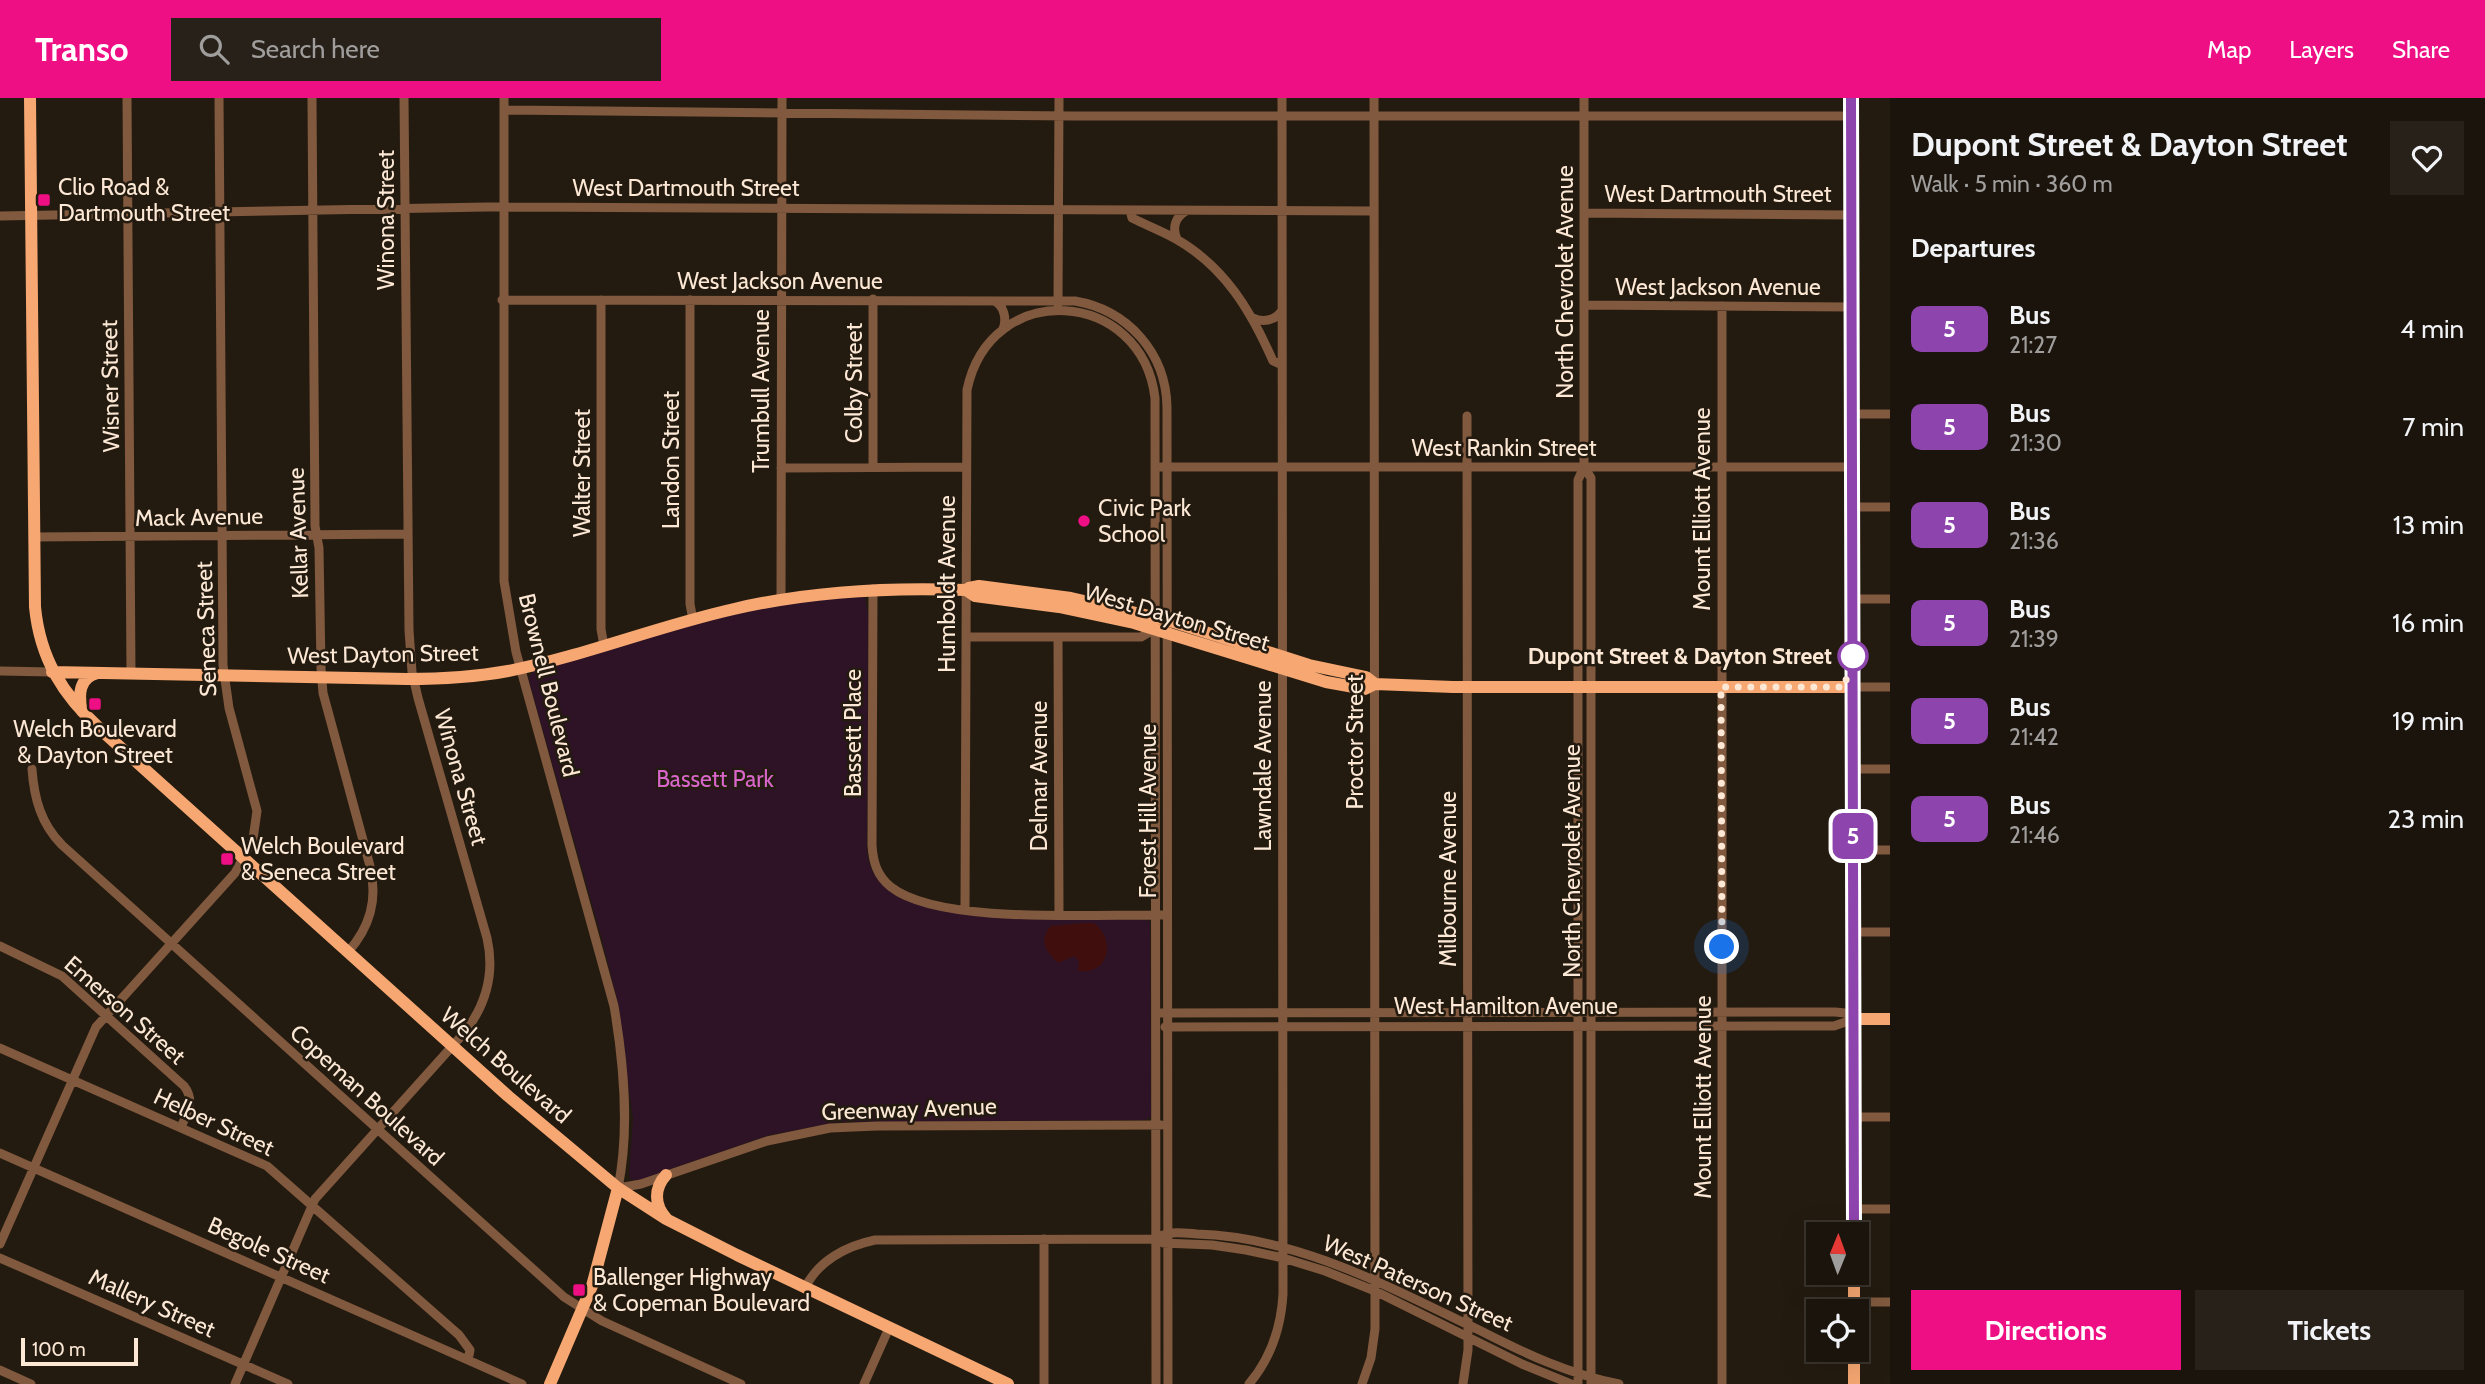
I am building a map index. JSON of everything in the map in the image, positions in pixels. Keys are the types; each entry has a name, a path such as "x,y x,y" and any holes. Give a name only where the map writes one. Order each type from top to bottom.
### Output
{"street":[{"name":"Welch Boulevard","path":"30,98 36,621 42,649 65,693 84,715 452,1046 536,1121 618,1188 666,1219 1007,1384"},
{"name":"Wisner Street","path":"127,98 131,673"},
{"name":"Seneca Street","path":"0,1244 96,1027 234,875 256,831 256,804 231,717 224,675 219,98"},
{"name":"Kellar Avenue","path":"312,98 315,526 320,548 321,677 328,717 373,881 373,900 368,921 348,952"},
{"name":"Winona Street","path":"234,1384 313,1204 468,1028 483,1003 489,981 490,953 413,679 407,534 404,98"},
{"name":"Brownell Boulevard","path":"503,98 503,559 510,622 521,668 614,1006 625,1109 624,1146 618,1188"},
{"name":"Trumbull Avenue","path":"781,599 782,98"},
{"path":"1058,305 1059,98"},
{"name":"Lawndale Avenue","path":"1249,1384 1264,1363 1277,1334 1282,1308 1282,98"},
{"name":"Proctor Street","path":"1362,1384 1373,1346 1375,1292 1374,98"},
{"name":"North Chevrolet Avenue","path":"1578,1379 1577,604 1578,478 1584,467 1584,98"},
{"path":"1851,98 1854,1222"},
{"path":"503,110 1282,117 1851,116"},
{"name":"West Dartmouth Street","path":"0,216 503,207 1373,211"},
{"path":"1130,210 1133,219 1177,239 1223,276 1253,318 1273,361 1282,365"},
{"path":"1177,239 1174,231 1176,220 1187,211"},
{"name":"West Dartmouth Street","path":"1584,213 1851,215"},
{"name":"West Jackson Avenue","path":"502,300 873,299 1058,305"},
{"name":"Colby Street","path":"873,299 873,467"},
{"name":"Walter Street","path":"601,300 601,629 604,646"},
{"name":"Landon Street","path":"690,300 690,604 693,620"},
{"path":"992,301 1002,307 1005,321 1003,329"},
{"name":"Forest Hill Avenue","path":"1058,305 1080,302 1110,312 1127,323 1146,344 1158,364 1165,388 1167,519 1155,684 1156,1384"},
{"name":"Humboldt Avenue","path":"965,910 965,467 968,383 983,350 1003,329 1029,315 1058,305"},
{"name":"Forest Hill Avenue","path":"1058,305 1108,324 1130,341 1144,360 1156,398 1156,519 1167,684 1168,1384"},
{"name":"West Jackson Avenue","path":"1584,305 1852,307"},
{"name":"Mount Elliott Avenue","path":"1722,306 1723,1384"},
{"path":"1253,318 1269,319 1282,310"},
{"path":"1852,414 1890,414"},
{"name":"Milbourne Avenue","path":"1463,1384 1468,1337 1467,416"},
{"path":"781,468 965,467"},
{"name":"West Rankin Street","path":"1156,467 1852,467"},
{"name":"North Chevrolet Avenue","path":"1584,467 1591,480 1591,1381"},
{"path":"1853,506 1890,507"},
{"path":"1156,519 1167,519"},
{"name":"Mack Avenue","path":"34,537 407,534"},
{"name":"West Dayton Street","path":"0,671 413,679 461,677 521,668 693,620 781,599 873,589 966,590 979,586 1161,624 1282,663 1326,682 1367,689 1375,684 1467,687 1890,687"},
{"name":"Bassett Place","path":"873,589 874,861 880,875 890,887 906,896 965,910"},
{"path":"1853,599 1890,599"},
{"path":"1577,604 1591,604"},
{"path":"967,637 1141,637 1161,624"},
{"name":"Delmar Avenue","path":"1058,637 1059,915"},
{"path":"84,715 80,700 81,688 88,677 102,673"},
{"path":"1155,684 1167,684"},
{"name":"Copeman Boulevard","path":"32,769 37,806 56,839 564,1297 582,1310 741,1384"},
{"path":"1853,769 1890,769"},
{"path":"1155,774 1167,774"},
{"path":"1854,850 1890,850"},
{"path":"1577,852 1591,852"},
{"path":"965,910 999,914 1167,915"},
{"path":"1854,932 1890,932"},
{"name":"Emerson Street","path":"0,946 62,976 187,1090 190,1105 181,1127"},
{"name":"West Hamilton Avenue","path":"1156,1013 1838,1012 1854,1019 1890,1019"},
{"name":"West Hamilton Avenue","path":"1156,1027 1834,1026 1854,1019"},
{"name":"Helber Street","path":"0,1048 267,1166 462,1338 470,1350 468,1360"},
{"path":"1854,1116 1890,1117"},
{"name":"Greenway Avenue","path":"618,1188 635,1186 779,1137 841,1127 1167,1125"},
{"name":"Begole Street","path":"0,1153 522,1384"},
{"path":"666,1175 657,1193 659,1207 666,1219"},
{"path":"550,1384 582,1310 604,1249 618,1188"},
{"path":"1578,1197 1591,1198"},
{"path":"1854,1209 1890,1209"},
{"name":"West Paterson Street","path":"805,1288 816,1271 831,1258 869,1241 1168,1239 1224,1236 1282,1247 1334,1264 1375,1280 1578,1379 1619,1384"},
{"path":"1044,1239 1044,1384"},
{"name":"West Paterson Street","path":"1168,1239 1283,1258 1375,1292 1571,1384"},
{"name":"Mallery Street","path":"0,1258 288,1384"},
{"path":"1869,1305 1890,1303"},
{"path":"864,1384 889,1328"},
{"path":"1854,1362 1854,1384"},
{"path":"0,1370 31,1384"}],"green space":[{"name":"Bassett Park","path":"865,596 868,615 867,852 876,877 893,893 904,898 956,912 1017,918 1118,918 1150,921 1151,1117 1145,1120 839,1122 769,1135 639,1180 631,1180 629,1173 633,1119 616,995 529,676 535,670 699,623 787,602"}],"shaded area":[{"path":"1094,923 1101,930 1107,947 1106,955 1097,968 1078,971 1079,961 1074,956 1058,963 1047,950 1044,941 1051,926"}],"bus line":[{"name":"5","path":"1851,98 1854,1222"}],"place":[{"name":"Clio Road & Dartmouth Street","path":"44,200"},
{"name":"Civic Park School","path":"1084,521"},
{"name":"Dupont Street & Dayton Street","path":"1853,656"},
{"name":"Welch Boulevard & Dayton Street","path":"95,704"},
{"name":"Welch Boulevard & Seneca Street","path":"227,859"},
{"name":"Ballenger Highway & Copeman Boulevard","path":"579,1290"}],"route":[{"path":"1722,947 1721,687 1844,687 1853,656"}]}
